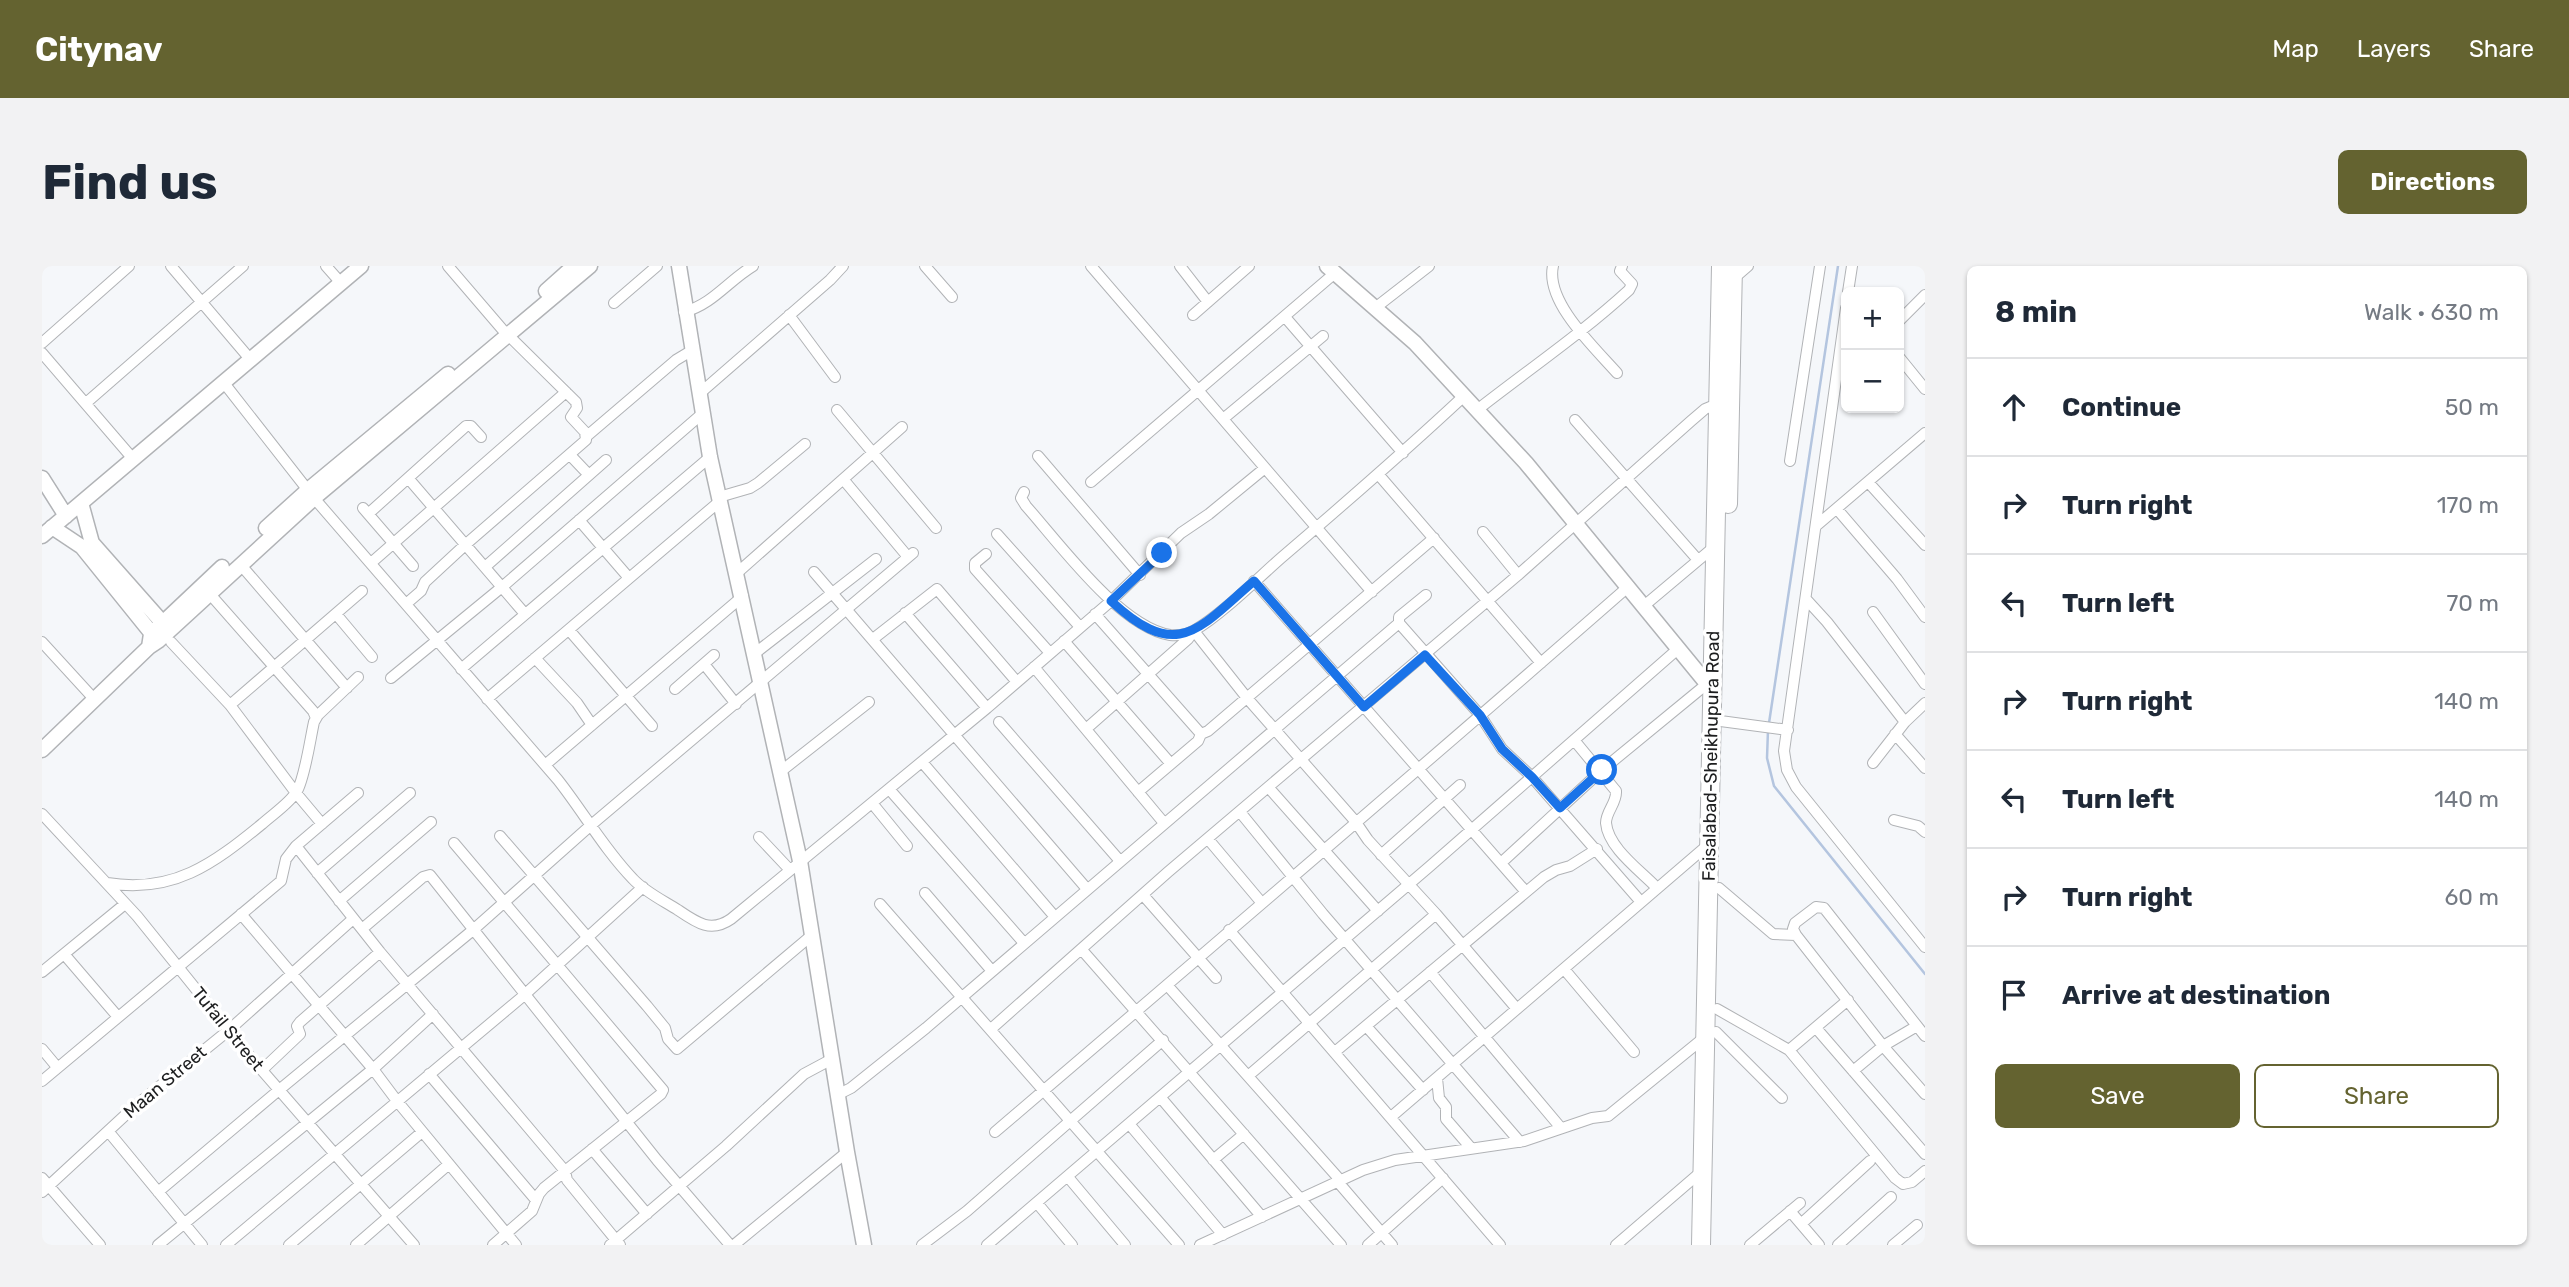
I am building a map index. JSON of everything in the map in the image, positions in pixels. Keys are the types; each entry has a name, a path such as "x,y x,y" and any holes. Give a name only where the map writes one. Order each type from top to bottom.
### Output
{"highway":[{"name":"Faisalabad-Sheikhupura Road","path":"1712,1245 1709,843 1718,721 1710,687 1717,404 1728,270"},
{"name":"Faisalabad-Sheikhupura Road","path":"1701,1245 1702,1171 1711,1035 1717,1009 1718,721 1728,270"}],"street":[{"path":"42,343 129,266"},
{"path":"171,266 250,359"},
{"path":"86,403 243,266"},
{"path":"326,266 341,283"},
{"path":"44,534 361,266"},
{"path":"448,266 506,332 577,405 571,417 587,436"},
{"path":"506,332 574,266"},
{"path":"42,750 311,494 590,266"},
{"path":"614,303 657,266"},
{"path":"679,266 684,312 710,457 743,596 759,684 780,772 795,865 812,935 864,1245"},
{"path":"684,312 698,308 714,298 752,266"},
{"path":"699,394 843,266"},
{"path":"925,266 951,297"},
{"path":"1091,266 1372,592"},
{"path":"1180,266 1208,302"},
{"path":"1193,315 1249,266"},
{"path":"1375,308 1429,266"},
{"path":"1553,266 1552,275 1568,316 1617,373"},
{"path":"1477,410 1581,332 1632,287 1620,271 1622,266"},
{"path":"1728,270 1748,266"},
{"path":"1790,461 1820,266"},
{"path":"1849,287 1852,266"},
{"path":"1091,482 1285,317 1331,269 1415,343 1577,523 1710,687 1601,772 1501,863"},
{"path":"1904,316 1925,295"},
{"path":"789,316 835,377"},
{"path":"1285,317 1403,453"},
{"path":"1223,419 1324,336"},
{"path":"1841,344 1806,599 1783,730 1784,757 1790,778 1925,947"},
{"path":"406,604 421,591 425,582 584,443 587,436 676,360 691,351"},
{"path":"42,353 134,460"},
{"path":"1904,363 1925,389"},
{"path":"225,383 311,494 545,765 633,879 701,925 712,928 732,919 955,735 1111,601 1181,533 1209,514 1265,468"},
{"path":"370,563 566,392"},
{"path":"1086,729 1194,631 1403,453 1464,396"},
{"path":"991,1029 1208,839 1518,575 1705,409 1717,404"},
{"path":"837,410 936,528"},
{"path":"391,678 502,587 703,413"},
{"path":"1575,419 1698,560"},
{"path":"413,566 365,511 408,478 466,426 471,426 481,437"},
{"path":"737,573 902,428"},
{"path":"1816,526 1925,433"},
{"path":"487,699 720,499 750,488 805,444"},
{"path":"570,455 589,475"},
{"path":"1038,456 1140,575"},
{"path":"461,669 710,457"},
{"path":"485,567 606,460"},
{"path":"1378,474 1541,663"},
{"path":"408,478 525,614"},
{"path":"42,479 66,516"},
{"path":"158,1192 408,985 590,826 911,555 843,479"},
{"path":"1868,482 1925,545"},
{"path":"1024,492 1021,496 1023,502 1111,601 1128,616 1153,630 1171,635 1194,631"},
{"path":"160,636 240,564 311,494"},
{"path":"81,503 92,543 160,636"},
{"path":"1837,509 1897,579 1925,617"},
{"path":"579,520 629,578"},
{"path":"1483,532 1518,575"},
{"path":"44,534 82,547 160,636 230,705 296,793 323,824"},
{"path":"997,534 1080,627"},
{"path":"1138,792 1198,741 1201,734 1208,731 1434,538"},
{"path":"1645,605 1715,546"},
{"path":"986,554 975,564 975,569 1050,653"},
{"path":"754,654 876,559"},
{"path":"240,564 347,688"},
{"path":"814,572 1087,890"},
{"path":"1254,581 1526,892"},
{"path":"995,1132 1629,586"},
{"path":"873,639 933,591 939,590 1017,682"},
{"path":"230,705 362,591"},
{"path":"209,593 275,666 316,718"},
{"path":"838,1095 851,1088 992,971 1399,623 1400,616 1426,595"},
{"path":"545,765 743,596"},
{"path":"1806,599 1905,722"},
{"path":"1872,612 1925,684"},
{"path":"905,613 987,708"},
{"path":"336,614 372,657"},
{"path":"1095,614 1201,734"},
{"path":"1399,623 1480,715 1502,749 1532,777 1642,902"},
{"path":"569,630 652,726"},
{"path":"1194,631 1247,698 1355,821 1359,830 1436,914 1517,1009"},
{"path":"1064,641 1171,764"},
{"path":"42,642 95,700"},
{"path":"987,1245 1409,885 1679,648"},
{"path":"675,689 714,655"},
{"path":"535,658 577,703 592,725"},
{"path":"704,664 736,704"},
{"path":"1034,667 1164,823"},
{"path":"106,883 128,887 171,882 187,876 245,838 296,793 316,718 358,677"},
{"path":"780,772 869,702"},
{"path":"1873,763 1905,722 1924,705"},
{"path":"1718,721 1783,730"},
{"path":"999,722 1120,861"},
{"path":"1895,734 1925,768"},
{"path":"1574,740 1614,788 1616,796 1607,817 1609,832 1617,846 1657,888"},
{"path":"922,762 1055,917"},
{"path":"1381,855 1460,785"},
{"path":"1269,788 1378,911"},
{"path":"889,789 1024,943"},
{"path":"42,1081 281,881 286,859 296,846 358,793"},
{"path":"317,873 410,793"},
{"path":"872,803 907,846"},
{"path":"1240,812 1520,1142"},
{"name":"Tufail Street","path":"42,814 125,904 262,1070 414,1245"},
{"path":"1894,820 1919,826 1925,832"},
{"path":"339,901 431,822"},
{"path":"500,836 588,935 665,1028 668,1039 677,1049 812,935"},
{"path":"759,837 795,865"},
{"path":"1208,839 1261,902"},
{"path":"454,843 663,1090 544,1188 532,1211 493,1245"},
{"path":"1391,1117 1709,843"},
{"path":"296,846 380,952 565,1171 566,1181 615,1243 804,1074 832,1059"},
{"path":"1336,1051 1549,874 1570,866 1597,849"},
{"path":"362,929 428,875 626,1122 720,1236 732,1245 847,1152"},
{"path":"226,1245 526,994 643,887"},
{"path":"1719,888 1773,934 1796,935"},
{"path":"925,893 992,971"},
{"path":"1143,895 1216,978"},
{"path":"42,972 125,904"},
{"path":"880,904 1179,1245"},
{"path":"1925,1036 1824,908 1816,907 1794,923 1796,935 1925,1094"},
{"path":"241,914 373,1069 516,1245"},
{"path":"1248,1076 1436,914"},
{"name":"Maan Street","path":"44,1185 229,1030 353,919"},
{"path":"1229,930 1336,1051 1495,1243"},
{"path":"1082,950 1341,1245"},
{"path":"262,1070 300,1034 298,1024 380,952"},
{"path":"65,954 118,1017"},
{"path":"1564,969 1634,1052"},
{"path":"1430,972 1561,1128"},
{"path":"1167,985 1392,1245"},
{"path":"1789,1050 1848,1000"},
{"path":"1717,1009 1789,1050 1895,1178 1903,1184 1912,1182 1925,1171"},
{"path":"158,1245 373,1069 433,1014"},
{"path":"1366,1026 1423,1090"},
{"path":"1853,1071 1884,1046 1917,1026"},
{"path":"1815,1028 1925,1154"},
{"path":"1200,1245 1387,1162 1520,1142 1614,1112 1711,1035 1782,1098"},
{"path":"922,1245 967,1211 1163,1041"},
{"path":"42,1049 57,1067"},
{"path":"429,1074 536,1200"},
{"path":"1437,1078 1439,1098 1446,1107 1446,1119 1471,1148"},
{"path":"1161,1098 1262,1217"},
{"path":"1130,1125 1223,1235"},
{"path":"108,1131 202,1245"},
{"path":"289,1245 422,1132"},
{"path":"1213,1160 1244,1134"},
{"path":"592,1149 647,1214"},
{"path":"1801,1224 1870,1161"},
{"path":"356,1245 449,1164"},
{"path":"1616,1245 1702,1171"},
{"path":"1068,1177 1125,1245"},
{"path":"1368,1245 1443,1178"},
{"path":"44,1185 94,1243"},
{"path":"1838,1245 1891,1198"},
{"path":"1037,1203 1072,1245"},
{"path":"1750,1245 1800,1203"},
{"path":"1790,1211 1819,1245"},
{"path":"1893,1245 1917,1225"}],"waterway":[{"path":"1769,723 1838,266"},
{"path":"1768,730 1767,758 1774,786 1925,974"}],"route":[{"path":"1162,553 1111,601 1128,616 1153,630 1171,635 1194,631 1254,581 1364,707 1425,655 1480,715 1502,749 1560,808 1602,770"}]}
